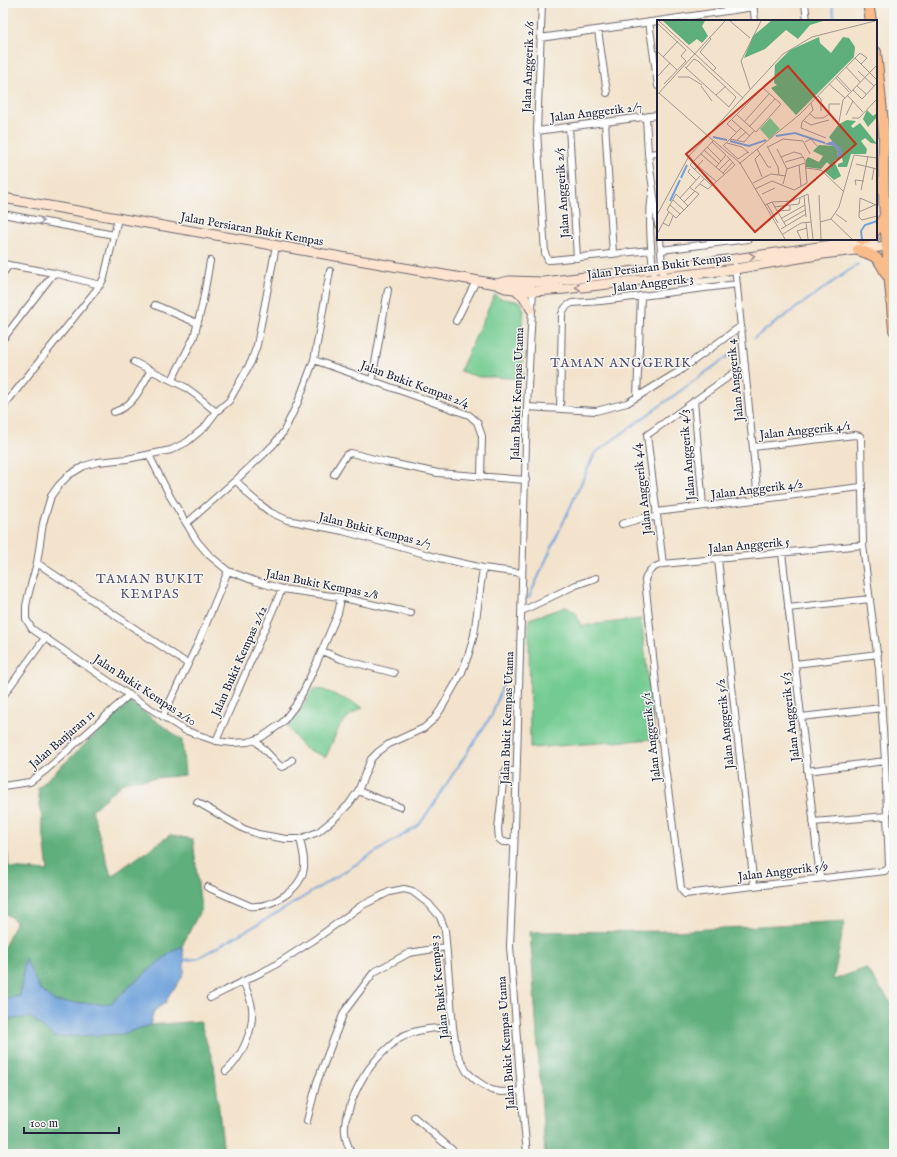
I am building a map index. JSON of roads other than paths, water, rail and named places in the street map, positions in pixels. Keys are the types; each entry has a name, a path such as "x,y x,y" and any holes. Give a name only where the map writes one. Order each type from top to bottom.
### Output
{"main road":[{"path":"868,3 871,20"},
{"path":"877,63 884,137 889,164 886,240"},
{"path":"884,137 883,165 886,240 894,330"},
{"path":"877,228 885,216"},
{"path":"862,243 880,261 890,282"}],"street":[{"name":"Jalan Anggerik 2/6","path":"542,3 537,131 545,253 548,260 577,258"},
{"path":"805,3 807,20"},
{"path":"672,20 701,18 753,5 755,20"},
{"path":"540,38 657,21"},
{"path":"649,22 657,79"},
{"path":"598,30 607,93"},
{"name":"Jalan Anggerik 2/7","path":"537,131 657,115"},
{"path":"646,117 648,154 656,185 657,205"},
{"path":"606,122 613,254"},
{"name":"Jalan Anggerik 2/5","path":"568,127 577,258"},
{"path":"648,154 657,153"},
{"path":"653,274 650,210 656,185"},
{"name":"Jalan Persiaran Bukit Kempas","path":"3,198 496,284 505,288 514,289 533,286"},
{"path":"3,214 114,235"},
{"path":"3,407 100,285 104,278 118,218"},
{"path":"660,240 663,272"},
{"path":"661,250 740,240"},
{"name":"Jalan Persiaran Bukit Kempas","path":"663,272 735,268 823,254 862,243 886,240"},
{"name":"Jalan Persiaran Bukit Kempas","path":"496,284 509,281 533,286 565,289 831,242 862,243 886,240"},
{"path":"188,664 37,562 43,523 51,496 69,475 84,466 98,462 127,459 171,450 187,442 205,427 216,412 229,401 251,362 257,345 276,246"},
{"path":"577,258 651,250"},
{"name":"Jalan Anggerik 4","path":"735,259 758,500"},
{"path":"172,380 194,337 202,306 210,261"},
{"path":"3,273 6,264 54,273 100,285"},
{"path":"187,523 270,448 284,431 298,402 314,360 330,271"},
{"path":"3,339 54,273"},
{"path":"456,321 476,281"},
{"name":"Jalan Anggerik 3","path":"560,409 562,314 564,308 572,303 737,284"},
{"name":"Jalan Bukit Kempas Utama","path":"527,1154 510,946 522,611 527,407 533,286"},
{"path":"514,289 524,297 531,309"},
{"path":"372,380 388,290"},
{"path":"637,397 641,296"},
{"path":"156,305 197,323"},
{"path":"527,407 596,411 621,405 678,372 741,326"},
{"name":"Jalan Bukit Kempas 2/4","path":"314,360 469,415 477,422 482,436 482,476"},
{"path":"134,362 185,387 196,394 216,412"},
{"name":"Jalan Anggerik 4/4","path":"663,564 647,435 745,364"},
{"path":"114,412 123,410 131,402 138,394 151,370"},
{"name":"Jalan Anggerik 4/3","path":"694,401 703,506"},
{"name":"Jalan Anggerik 4/1","path":"753,447 855,435 860,436 862,487"},
{"path":"334,474 346,455 351,453 438,473 526,480"},
{"name":"Jalan Bukit Kempas 2/8","path":"149,455 197,541 228,571 282,589 339,597 411,613"},
{"name":"Jalan Bukit Kempas 2/7","path":"236,480 249,495 261,505 270,512 287,520 343,531 432,556 483,568 522,573"},
{"path":"813,822 888,816 878,654 864,545 862,487"},
{"name":"Jalan Anggerik 4/2","path":"622,524 656,514 703,506 862,487"},
{"name":"Jalan Anggerik 5","path":"663,564 864,545"},
{"name":"Jalan Anggerik 5/3","path":"782,553 820,878"},
{"name":"Jalan Anggerik 5/2","path":"718,559 754,886"},
{"name":"Jalan Bukit Kempas 2/10","path":"37,562 26,606 26,619 32,629 129,695 187,732 216,742 233,743 255,740 282,723 295,706 304,690 322,651 338,613 340,604 339,597"},
{"name":"Jalan Anggerik 5/1","path":"663,564 650,570 645,580 664,758 682,891"},
{"path":"197,802 244,829 258,834 286,839 300,839 318,832 334,819 349,804 358,791 371,760 378,752 389,744 424,728 434,719 441,709 462,672 469,653 474,635 483,568"},
{"path":"163,716 199,641 228,571"},
{"path":"522,611 576,585 596,578"},
{"name":"Jalan Bukit Kempas 2/12","path":"216,742 282,589"},
{"path":"788,608 870,599"},
{"path":"3,696 45,638"},
{"path":"322,651 394,674"},
{"path":"795,664 878,654"},
{"name":"Jalan Banjaran 11","path":"3,786 30,782 46,770 129,695"},
{"path":"801,717 882,708"},
{"path":"255,740 278,765 282,767 285,766 292,760"},
{"path":"807,771 885,761"},
{"path":"514,842 503,842 498,836 498,829 504,774 507,770 516,772"},
{"path":"358,791 400,807"},
{"name":"Jalan Anggerik 5/9","path":"682,891 684,894 688,894 885,871 889,864 888,816"},
{"path":"207,887 250,906 256,906 289,894 302,877 304,868 300,839"},
{"name":"Jalan Bukit Kempas 3","path":"210,998 272,967 361,906 389,892 404,889 412,891 429,904 440,917 444,930 453,1027 457,1053 467,1072 491,1090 501,1092 521,1091"},
{"path":"307,1121 317,1082 344,1012 374,972 409,953 446,946"},
{"path":"226,1071 232,1066 245,1046 251,1026 252,1009 250,996 243,981"},
{"path":"352,1154 348,1147 345,1135 345,1123 355,1090 363,1076 382,1053 398,1038 416,1031 453,1027"},
{"path":"414,1117 457,1154"}],"water":[{"path":"182,946 184,973 176,987 170,993 166,1002 154,1011 150,1025 122,1034 54,1037 31,1017 12,1019 3,1015 3,999 20,996 25,958 40,990 56,1002 110,1004 171,952"}],"waterway":[{"path":"832,3 835,20"},
{"path":"754,338 858,264"},
{"path":"529,597 595,453 731,354"},
{"path":"184,960 196,959 281,911 416,827 422,821 492,715 505,678"}],"district":[{"name":"TAMAN ANGGERIK","path":"621,362"},
{"name":"TAMAN BUKIT KEMPAS","path":"150,586"}]}
